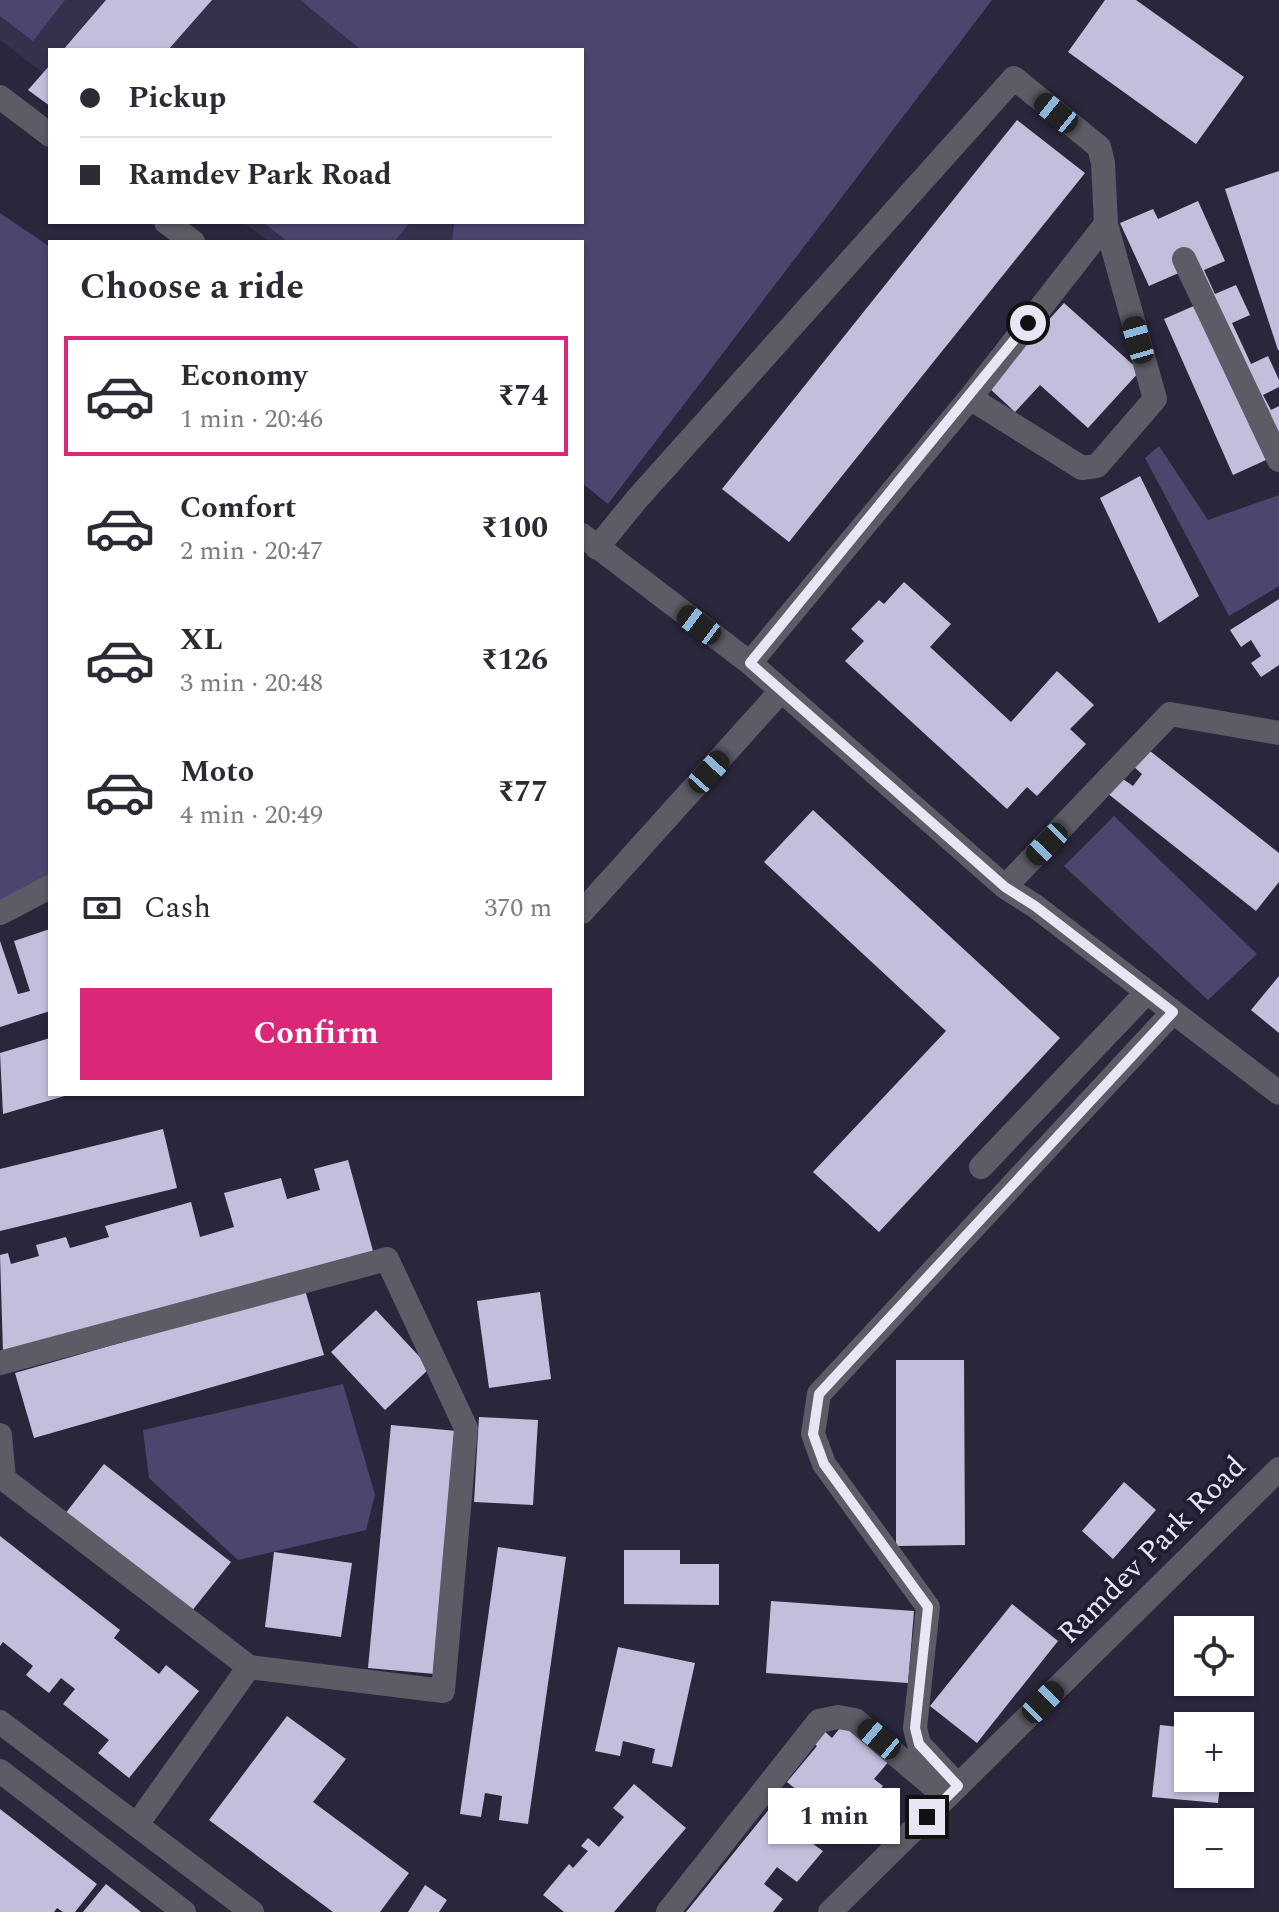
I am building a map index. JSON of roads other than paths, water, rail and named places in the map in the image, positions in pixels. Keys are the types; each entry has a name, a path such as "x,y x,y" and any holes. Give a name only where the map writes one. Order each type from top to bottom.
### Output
{"street":[{"path":"970,398 1082,468 1097,466 1155,399 1106,224 1103,163 1099,147 1014,78 647,487 590,542 750,663 1005,887 1279,1093"},
{"path":"0,97 48,133"},
{"path":"169,224 190,240"},
{"path":"750,663 970,398 1106,224"},
{"path":"1184,259 1279,460"},
{"path":"584,910 781,691"},
{"path":"1005,887 1170,714 1279,733"},
{"path":"0,913 48,888"},
{"path":"981,1167 1147,992"},
{"path":"952,1792 919,1744 915,1728 928,1607 824,1464 813,1434 819,1394 1173,1012"},
{"path":"0,1363 387,1259 466,1428 443,1691 249,1667 4,1479 0,1435"},
{"name":"Ramdev Park Road","path":"830,1912 1279,1469"},
{"path":"138,1823 249,1667"},
{"path":"668,1912 819,1721 838,1717 855,1720 952,1792"},
{"path":"0,1722 159,1838 252,1912"},
{"path":"0,1771 184,1912"},
{"path":"133,1873 159,1838"}]}
